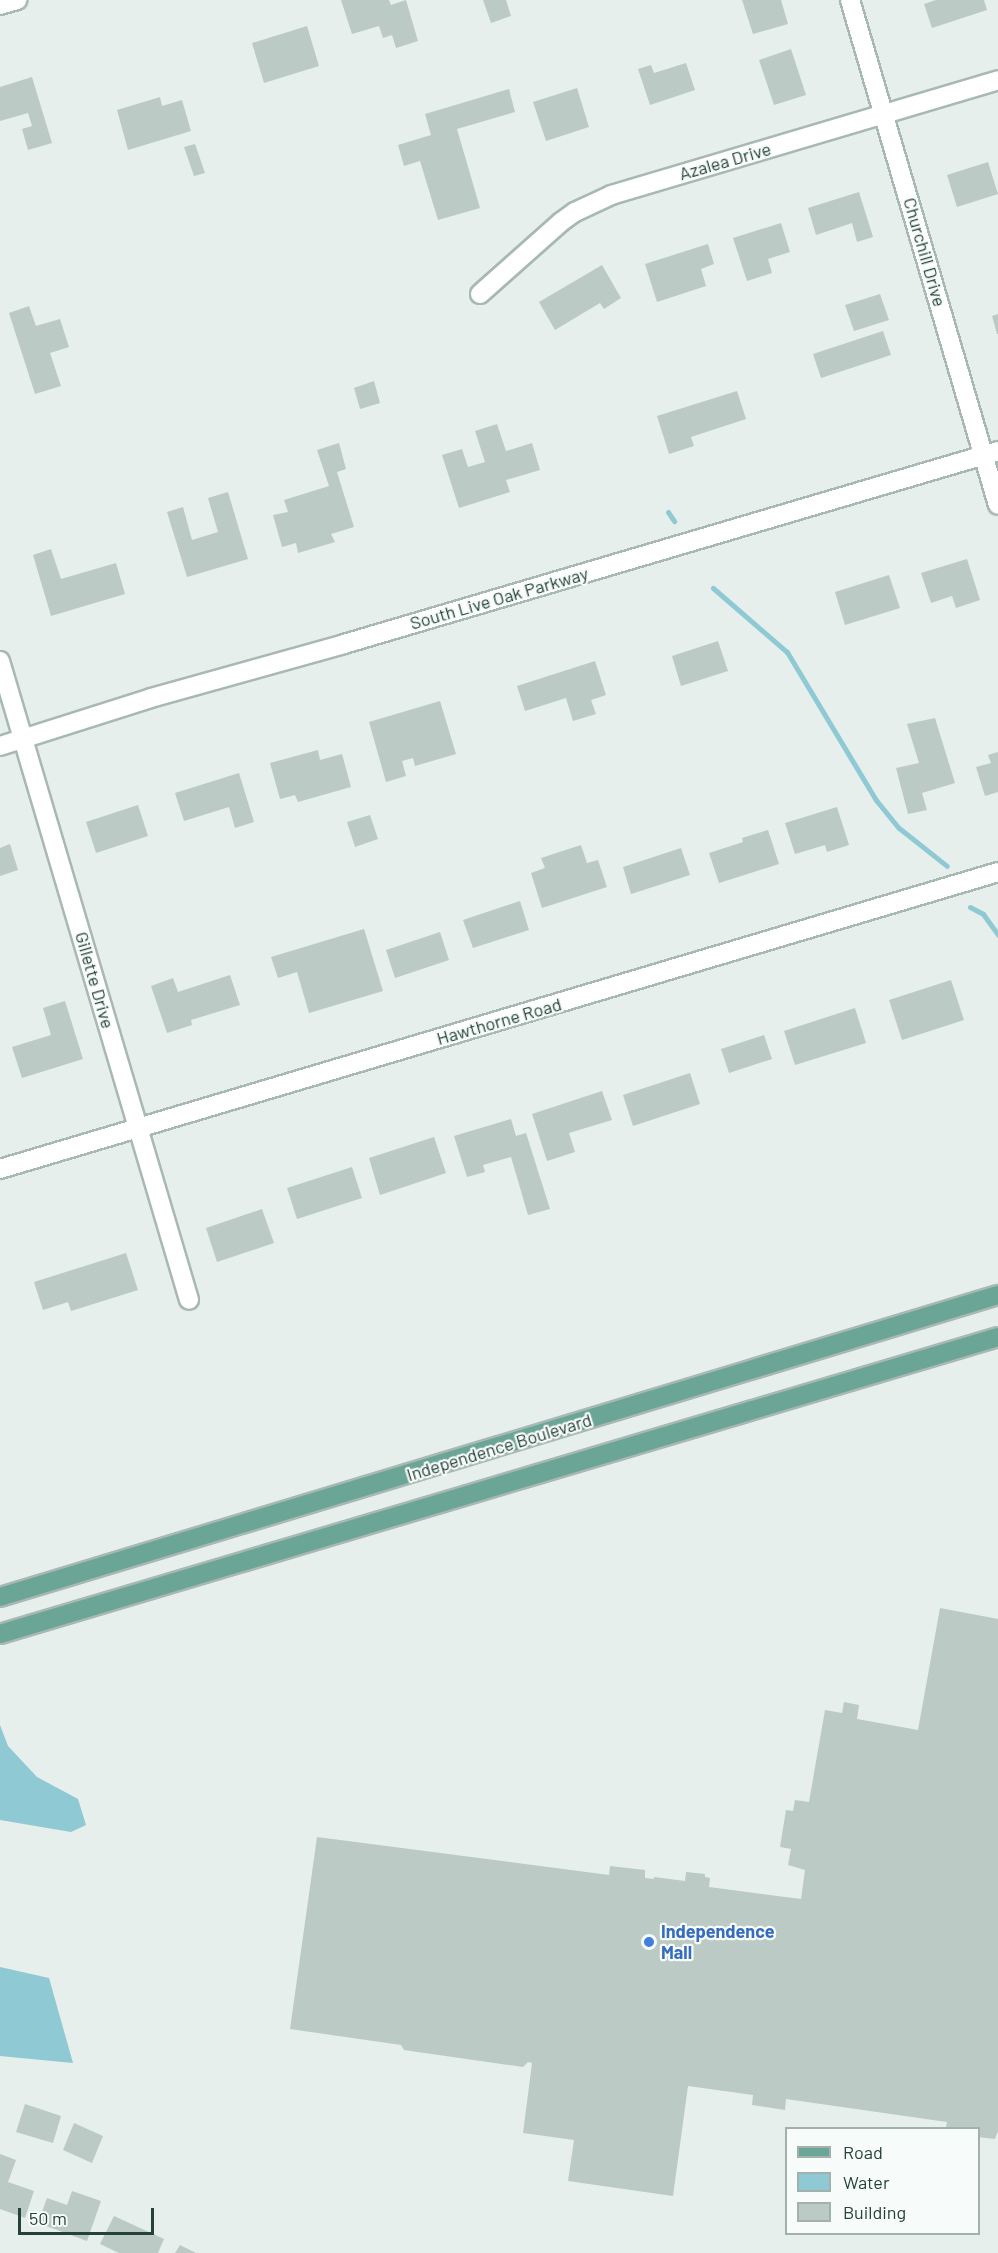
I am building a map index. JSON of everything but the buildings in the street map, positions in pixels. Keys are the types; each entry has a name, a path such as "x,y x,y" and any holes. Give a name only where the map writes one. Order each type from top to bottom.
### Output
{"main road":[{"name":"Independence Boulevard","path":"0,1597 998,1295"},
{"name":"Independence Boulevard","path":"0,1634 998,1337"}],"street":[{"path":"0,5 17,0"},
{"name":"Churchill Drive","path":"850,0 991,454 998,504"},
{"name":"Azalea Drive","path":"480,294 561,222 575,212 602,200 650,183 998,80"},
{"name":"South Live Oak Parkway","path":"0,746 151,698 991,454"},
{"name":"Gillette Drive","path":"0,661 189,1300"},
{"name":"Hawthorne Road","path":"0,1168 998,872"}],"water":[{"path":"0,1725 8,1746 37,1777 78,1799 86,1825 71,1832 0,1820"},
{"path":"0,1967 49,1978 73,2063 0,2056"}],"waterway":[{"path":"668,512 674,521"},
{"path":"713,588 787,652 876,800 899,828 947,866"},
{"path":"970,907 983,914 998,935"}],"place":[{"name":"Independence Mall","path":"649,1942"}]}
